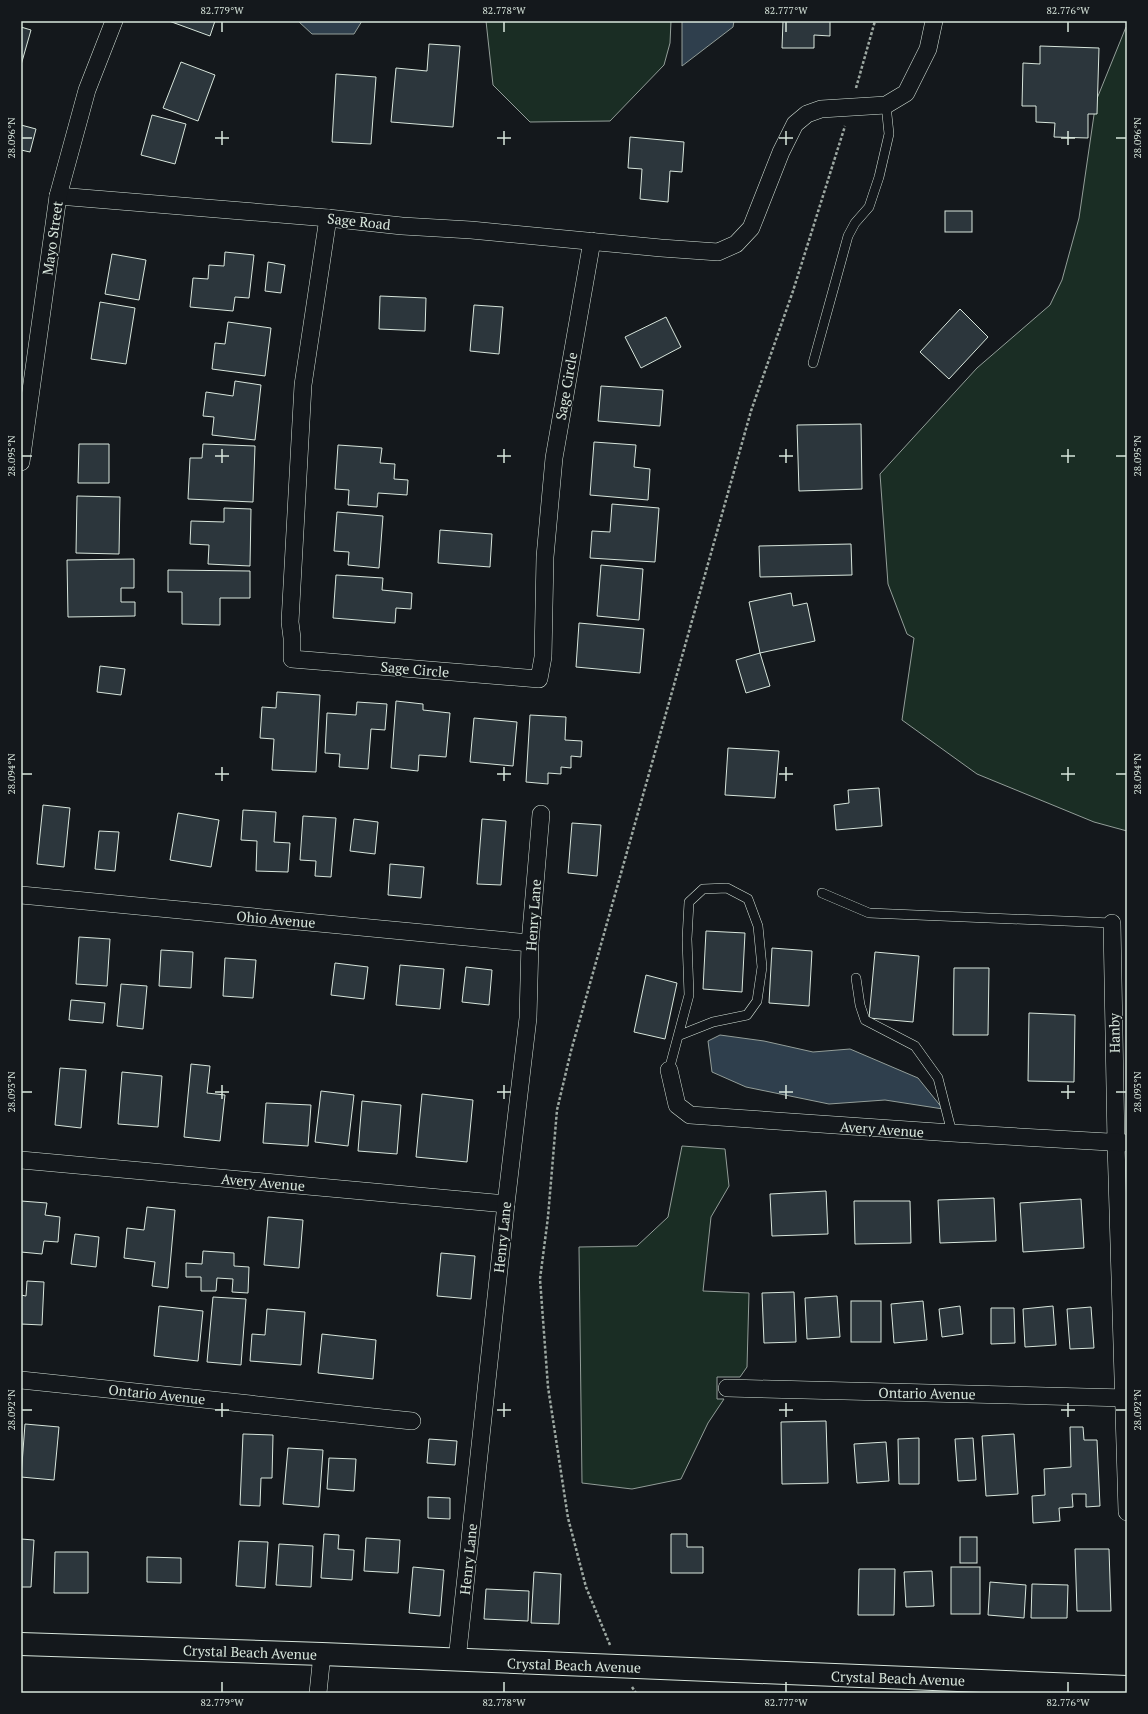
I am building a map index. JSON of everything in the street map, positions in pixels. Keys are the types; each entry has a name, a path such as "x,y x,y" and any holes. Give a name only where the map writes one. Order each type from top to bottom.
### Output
{"street":[{"name":"Mayo Street","path":"21,462 58,196 88,90 114,21"},
{"path":"886,105 906,93 915,78 928,49 934,21"},
{"name":"Sage Road","path":"58,196 718,252 736,244 752,228 781,152 795,124 807,114 820,109 886,105"},
{"name":"Sage Circle","path":"328,218 304,385 290,622 292,659 539,679 543,657 544,557 554,458 592,241"},
{"name":"Henry Lane","path":"457,1660 506,1204 528,1018 530,943 541,814"},
{"name":"Ohio Avenue","path":"21,895 530,943"},
{"name":"Hanby","path":"1112,923 1121,1143 1127,1512"},
{"name":"Avery Avenue","path":"669,1070 677,1105 690,1115 1121,1143"},
{"name":"Avery Avenue","path":"21,1160 506,1204"},
{"name":"Ontario Avenue","path":"21,1380 412,1420"},
{"name":"Ontario Avenue","path":"727,1388 1125,1398"},
{"name":"Crystal Beach Avenue","path":"21,1644 322,1654 1127,1687"},
{"path":"318,1693 322,1654"}],"lane":[{"path":"813,363 848,236 855,223 869,207 879,177 889,134 886,105"},
{"path":"669,1070 680,1035 689,995 687,939 689,902 703,889 727,888 748,899 758,926 762,967 757,1001 747,1015 713,1022 680,1035"},
{"path":"822,893 869,913 1112,923"},
{"path":"856,978 860,1005 865,1020 915,1046 938,1078 952,1133"}],"path":[{"path":"636,1693 618,1666 586,1587 568,1518 548,1387 540,1279 548,1217 557,1110 571,1051 751,411 794,291 851,106 875,21"}],"green space":[{"path":"486,21 671,21 670,43 664,65 610,121 530,122 493,85"},
{"path":"1126,27 1127,831 1094,822 977,774 902,720 914,638 907,634 888,584 880,474 977,368 1050,305 1062,280 1079,218 1096,101"},
{"path":"682,1146 725,1149 729,1186 711,1217 703,1291 749,1293 747,1367 740,1377 717,1377 717,1399 724,1399 708,1423 681,1479 632,1489 582,1483 579,1247 637,1246 668,1217"}],"water":[{"path":"298,21 362,21 354,34 312,34"},
{"path":"682,21 734,21 733,27 682,66"},
{"path":"720,1035 764,1041 813,1052 850,1049 918,1078 943,1109 885,1100 829,1104 746,1087 712,1072 708,1041"}],"building":[{"path":"169,21 215,21 210,36"},
{"path":"783,21 830,21 830,36 814,35 814,48 782,48"},
{"path":"21,27 31,30 21,65"},
{"path":"429,44 460,46 453,127 391,122 396,68 427,71"},
{"path":"1040,46 1099,48 1097,114 1088,114 1088,138 1054,137 1055,123 1036,122 1036,106 1022,106 1023,63 1040,64"},
{"path":"181,62 215,75 198,121 163,108"},
{"path":"336,74 376,77 371,144 332,142"},
{"path":"152,115 186,124 175,164 141,155"},
{"path":"21,125 36,129 30,152 21,150"},
{"path":"630,137 684,142 682,172 670,171 668,202 640,199 642,169 628,168"},
{"path":"945,211 972,211 972,232 945,232"},
{"path":"225,252 254,255 249,298 235,297 233,311 190,307 193,278 208,279 209,265 224,266"},
{"path":"112,254 146,260 139,300 105,294"},
{"path":"268,262 285,265 281,293 265,291"},
{"path":"380,296 426,298 425,331 379,329"},
{"path":"100,302 135,308 126,364 91,359"},
{"path":"474,305 503,307 499,354 470,351"},
{"path":"960,309 988,337 949,379 920,352"},
{"path":"666,317 681,347 641,368 625,337"},
{"path":"228,322 271,328 265,376 212,369 215,343 225,344"},
{"path":"235,381 261,385 255,440 212,435 214,417 203,416 206,392 233,396"},
{"path":"601,386 663,390 660,426 598,421"},
{"path":"861,424 862,489 799,491 797,425"},
{"path":"594,442 636,445 634,467 650,469 648,500 590,495"},
{"path":"79,444 109,444 109,483 78,483"},
{"path":"203,444 255,446 253,502 188,499 190,458 202,458"},
{"path":"338,445 382,448 380,463 395,464 394,479 408,480 407,495 378,493 377,507 348,505 349,490 335,489"},
{"path":"77,496 120,497 119,554 76,553"},
{"path":"612,504 659,508 655,562 590,558 592,531 610,532"},
{"path":"224,508 251,509 250,566 208,564 209,545 190,544 191,521 224,522"},
{"path":"337,512 383,516 379,568 348,565 349,552 334,551"},
{"path":"440,530 492,534 490,567 438,563"},
{"path":"851,544 852,575 760,577 759,546"},
{"path":"134,559 134,588 121,588 121,602 135,602 135,616 68,617 67,560"},
{"path":"601,565 643,569 639,620 597,616"},
{"path":"168,570 250,571 250,598 220,598 220,625 182,624 182,592 168,592"},
{"path":"336,575 383,578 382,590 412,593 411,609 396,608 395,623 333,618"},
{"path":"791,593 793,606 807,603 815,641 760,653 749,602"},
{"path":"579,623 644,629 640,673 576,667"},
{"path":"760,653 770,686 746,693 736,660"},
{"path":"100,666 125,669 121,695 97,692"},
{"path":"277,692 320,695 316,772 272,770 274,739 260,738 262,707 276,708"},
{"path":"396,701 423,704 423,710 450,713 446,757 419,755 418,771 391,768"},
{"path":"357,702 387,704 385,730 371,729 368,769 339,767 340,754 325,753 327,713 356,715"},
{"path":"530,715 566,717 565,740 582,741 581,757 571,756 571,768 561,767 561,774 548,773 548,784 526,782"},
{"path":"474,718 517,722 513,766 470,762"},
{"path":"728,748 779,751 775,798 725,795"},
{"path":"879,788 882,826 836,830 834,805 849,803 848,790"},
{"path":"43,805 70,808 64,867 37,864"},
{"path":"243,810 276,812 274,842 290,843 288,872 256,871 257,841 241,840"},
{"path":"178,813 219,820 211,867 170,860"},
{"path":"303,816 336,818 331,877 315,876 316,861 300,860"},
{"path":"354,819 378,822 375,854 350,851"},
{"path":"482,819 506,821 501,885 477,884"},
{"path":"572,823 601,825 597,876 568,873"},
{"path":"99,831 119,832 115,871 95,869"},
{"path":"390,864 424,867 421,898 388,895"},
{"path":"706,931 745,933 742,992 703,989"},
{"path":"79,937 110,939 107,986 76,984"},
{"path":"772,948 812,951 809,1006 769,1003"},
{"path":"161,950 193,952 191,988 159,986"},
{"path":"875,952 919,956 913,1022 869,1018"},
{"path":"225,958 256,960 253,998 223,996"},
{"path":"335,963 368,967 364,999 331,995"},
{"path":"400,965 444,969 440,1009 396,1005"},
{"path":"466,967 492,970 489,1005 462,1002"},
{"path":"954,968 989,968 988,1035 953,1035"},
{"path":"646,975 677,983 665,1039 634,1032"},
{"path":"121,984 147,986 143,1029 117,1026"},
{"path":"71,1000 105,1003 103,1023 69,1020"},
{"path":"1029,1013 1075,1015 1074,1082 1028,1081"},
{"path":"191,1064 210,1066 207,1093 225,1095 220,1141 184,1137"},
{"path":"60,1068 86,1070 81,1128 55,1125"},
{"path":"122,1072 162,1076 158,1127 118,1124"},
{"path":"321,1091 354,1095 348,1146 315,1142"},
{"path":"422,1094 473,1100 467,1162 416,1157"},
{"path":"362,1101 401,1105 397,1154 358,1151"},
{"path":"266,1103 311,1105 308,1146 263,1143"},
{"path":"826,1191 828,1234 772,1236 770,1194"},
{"path":"994,1198 996,1241 940,1243 938,1200"},
{"path":"1081,1199 1084,1248 1023,1252 1020,1203"},
{"path":"21,1201 47,1203 45,1215 60,1217 58,1242 44,1241 42,1254 21,1252"},
{"path":"854,1201 910,1201 911,1243 855,1244"},
{"path":"147,1207 175,1210 168,1288 152,1286 155,1262 124,1258 127,1228 144,1230"},
{"path":"268,1217 303,1220 299,1268 264,1265"},
{"path":"75,1234 99,1237 96,1267 71,1264"},
{"path":"203,1251 234,1253 234,1266 249,1267 248,1293 232,1292 233,1279 217,1278 216,1291 201,1291 201,1277 186,1277 186,1263 202,1264"},
{"path":"441,1253 475,1256 471,1299 437,1296"},
{"path":"27,1281 44,1282 42,1325 21,1324 21,1295 26,1296"},
{"path":"794,1292 796,1342 764,1343 762,1293"},
{"path":"837,1296 840,1337 807,1339 805,1298"},
{"path":"213,1297 246,1299 241,1365 207,1362"},
{"path":"851,1301 881,1301 881,1342 851,1342"},
{"path":"923,1301 927,1340 894,1343 891,1304"},
{"path":"159,1306 203,1311 198,1361 154,1356"},
{"path":"960,1306 963,1334 942,1337 939,1309"},
{"path":"1053,1306 1056,1345 1025,1347 1023,1309"},
{"path":"1091,1307 1094,1348 1070,1349 1067,1309"},
{"path":"991,1308 1014,1308 1015,1343 991,1344"},
{"path":"267,1309 305,1312 301,1365 250,1361 252,1334 265,1335"},
{"path":"322,1334 376,1340 373,1379 318,1373"},
{"path":"826,1421 828,1483 782,1484 781,1422"},
{"path":"25,1424 59,1427 54,1480 21,1477"},
{"path":"1070,1427 1083,1427 1084,1440 1097,1440 1100,1506 1086,1507 1086,1494 1072,1494 1073,1507 1059,1508 1060,1521 1033,1523 1032,1496 1045,1495 1044,1469 1071,1467"},
{"path":"243,1434 273,1435 272,1478 261,1478 260,1506 240,1505"},
{"path":"1014,1434 1018,1494 986,1496 982,1436"},
{"path":"919,1438 919,1484 899,1484 898,1439"},
{"path":"973,1438 976,1480 958,1481 955,1439"},
{"path":"429,1439 457,1441 455,1465 427,1463"},
{"path":"886,1442 889,1481 857,1483 854,1444"},
{"path":"288,1448 323,1450 319,1507 283,1504"},
{"path":"329,1458 356,1459 354,1491 327,1489"},
{"path":"428,1497 450,1498 450,1519 428,1518"},
{"path":"324,1534 339,1535 338,1549 354,1550 352,1580 321,1578"},
{"path":"671,1534 687,1534 687,1547 703,1547 703,1573 671,1573"},
{"path":"960,1537 977,1537 977,1563 960,1563"},
{"path":"366,1538 400,1540 398,1573 364,1571"},
{"path":"21,1539 34,1540 31,1587 21,1587"},
{"path":"239,1541 268,1542 265,1588 236,1586"},
{"path":"279,1544 313,1546 311,1587 276,1585"},
{"path":"1075,1549 1109,1549 1111,1611 1077,1611"},
{"path":"55,1552 88,1552 88,1593 54,1593"},
{"path":"147,1557 181,1558 181,1583 147,1582"},
{"path":"413,1567 444,1570 440,1616 409,1613"},
{"path":"951,1567 980,1567 980,1614 951,1614"},
{"path":"859,1569 895,1569 894,1615 858,1615"},
{"path":"932,1571 934,1606 906,1607 904,1572"},
{"path":"534,1572 561,1574 559,1624 531,1623"},
{"path":"990,1582 1026,1585 1024,1618 988,1615"},
{"path":"1032,1584 1068,1585 1067,1618 1031,1618"},
{"path":"486,1589 529,1591 528,1621 484,1619"}]}
